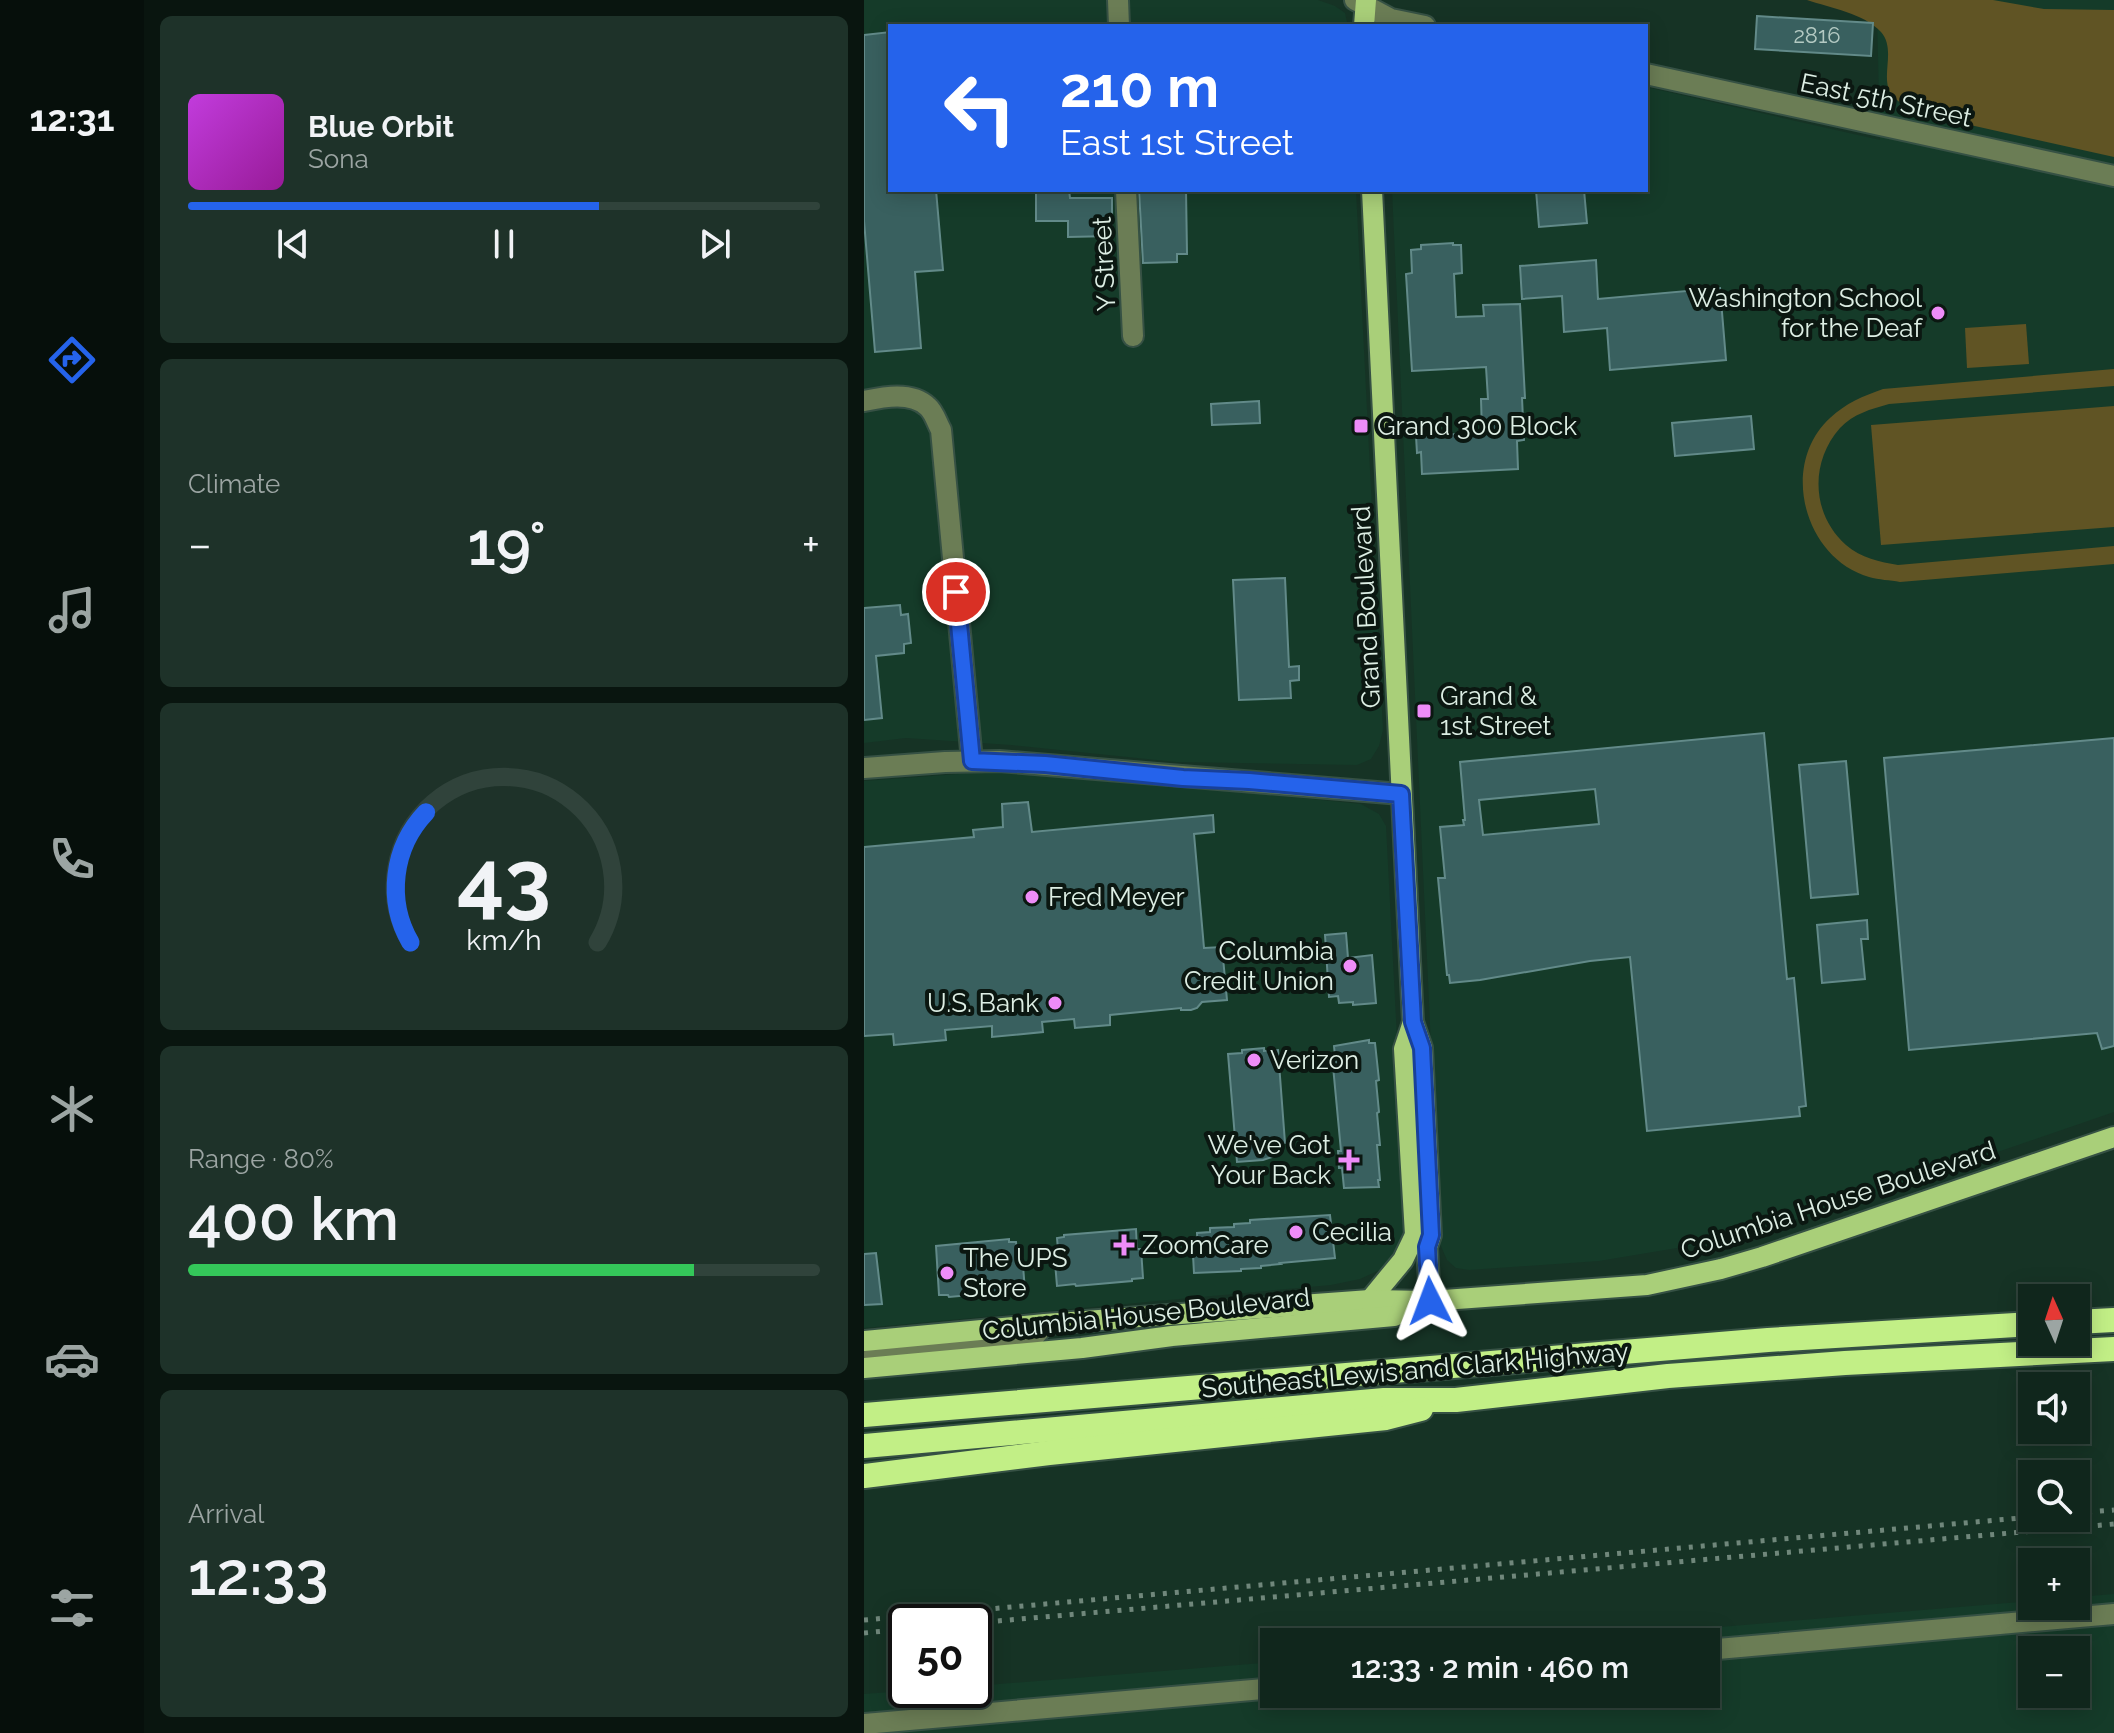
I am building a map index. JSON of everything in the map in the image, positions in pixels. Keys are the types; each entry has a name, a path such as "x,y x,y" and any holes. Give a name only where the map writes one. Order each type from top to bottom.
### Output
{"highway":[{"path":"2090,1321 2114,1320"},
{"name":"Southeast Lewis and Clark Highway","path":"864,1415 1752,1341 2018,1325"},
{"name":"Southeast Lewis and Clark Highway","path":"864,1446 1384,1400 1456,1400 1683,1375 2114,1349"},
{"path":"864,1476 1049,1453 1386,1418 1456,1400"}],"main road":[{"path":"1362,2 1364,24"},
{"name":"Grand Boulevard","path":"1372,192 1413,1022 1404,1049 1421,1241 1430,1301"},
{"name":"Columbia House Boulevard","path":"864,1341 1370,1300 1430,1301 1647,1285 1762,1257 2114,1137"},
{"path":"1370,1300 1421,1241"},
{"name":"Columbia House Boulevard","path":"864,1365 1082,1348 1172,1336 1394,1316 1430,1301"}],"street":[{"path":"1118,0 1119,24"},
{"path":"1362,2 1391,19 1415,24"},
{"name":"East 5th Street","path":"1648,74 2114,176"},
{"name":"Y Street","path":"1126,192 1133,336"},
{"path":"864,401 902,397 916,399 929,407 941,430 972,761"},
{"path":"864,768 972,761 1045,764 1401,794"},
{"path":"864,1365 882,1355 1021,1342 1032,1339 1045,1324"},
{"path":"1720,1649 2114,1614"},
{"path":"864,1724 1260,1689"}],"shaded area":[{"path":"864,0 1318,0 1335,6 1345,13 1348,24 888,24 888,192 1356,192 1383,730 1379,746 1371,759 1357,765 1176,762 906,738 864,743"},
{"path":"1807,0 1993,0 2044,9 2114,10 2114,157 1921,114 1890,92 1887,46 1874,25"},
{"path":"1858,0 2114,0 2114,1112 1826,1211 1713,1242 1599,1261 1469,1270 1456,1268 1447,1260 1440,1244 1392,192 1648,192 1648,87 1880,140 1877,14"},
{"path":"2026,324 2029,364 1967,368 1965,328"},
{"path":"2114,369 2114,386 1889,404 1863,413 1845,423 1830,442 1819,472 1819,488 1826,519 1835,533 1852,549 1878,561 1898,565 2114,546 2114,564 1900,582 1869,577 1847,567 1828,551 1815,531 1806,508 1803,484 1805,460 1814,438 1830,418 1855,400 1883,389"},
{"path":"2114,406 2114,527 1881,545 1871,425"},
{"path":"999,771 1047,772 1361,804 1379,814 1386,826 1406,1212 1405,1235 1399,1252 1384,1268 1360,1279 1331,1285 864,1328 864,781"},
{"path":"2114,1594 2114,1733 864,1733 864,1694 888,1692 888,1708 992,1708 992,1685 1260,1663 1260,1708 1720,1708 1720,1628 1707,1628 2018,1602 2018,1620 2090,1620 2090,1596"}],"building":[{"path":"1757,16 1873,23 1871,56 1755,49"},
{"path":"888,32 888,192 936,192 943,270 915,272 921,348 875,352 864,221 864,35"},
{"path":"1036,192 1069,192 1070,198 1112,198 1112,236 1068,237 1068,221 1036,221"},
{"path":"1139,192 1186,192 1187,254 1177,254 1177,262 1143,263"},
{"path":"1536,192 1584,192 1587,223 1539,227"},
{"path":"1421,245 1461,245 1462,273 1454,274 1456,317 1484,316 1483,305 1520,304 1525,398 1522,398 1524,440 1517,441 1518,469 1422,474 1421,452 1417,453 1416,436 1482,433 1481,399 1488,399 1486,367 1412,371 1406,274 1412,273 1411,250 1421,249"},
{"path":"1596,260 1598,299 1720,288 1726,360 1610,370 1607,328 1564,332 1562,296 1522,299 1520,266"},
{"path":"1259,401 1260,423 1212,425 1211,404"},
{"path":"1751,416 1754,449 1675,456 1672,423"},
{"path":"1285,578 1289,667 1299,666 1299,680 1290,681 1291,698 1239,700 1233,580"},
{"path":"900,605 901,615 908,614 911,643 904,644 904,653 876,656 882,718 864,720 864,608"},
{"path":"1764,733 1787,979 1794,978 1806,1106 1799,1107 1800,1116 1647,1131 1630,957 1450,983 1438,878 1445,878 1440,827 1464,825 1460,762","holes":["1595,789 1599,824 1483,835 1479,800"]},
{"path":"2114,738 2114,1046 2102,1049 2097,1033 1909,1050 1884,758"},
{"path":"1846,761 1858,894 1811,898 1799,765"},
{"name":"Fred Meyer","path":"1028,802 1032,832 1213,815 1214,832 1194,834 1204,948 1222,947 1227,1000 1202,1002 1191,1010 1181,1008 1110,1015 1110,1025 1075,1028 1074,1019 1042,1022 1043,1032 992,1037 992,1026 945,1030 946,1040 894,1045 893,1034 864,1036 864,847 974,837 973,830 1003,827 1002,804"},
{"path":"1867,920 1868,939 1861,939 1865,979 1822,983 1817,925"},
{"name":"Columbia Credit Union","path":"1346,933 1348,958 1372,955 1376,1003 1353,1005 1353,1002 1339,1003 1338,996 1329,997 1325,935"},
{"path":"1369,1040 1369,1043 1375,1043 1379,1080 1376,1081 1379,1187 1344,1188 1342,1168 1339,1168 1338,1151 1341,1151 1334,1046"},
{"path":"1264,1048 1264,1051 1278,1050 1285,1143 1280,1144 1275,1156 1237,1162 1228,1054"},
{"path":"1330,1215 1335,1258 1280,1263 1241,1271 1194,1273 1193,1255 1198,1255 1197,1233 1210,1232 1210,1228 1234,1227 1234,1224 1250,1223 1250,1220"},
{"path":"1136,1229 1143,1278 1057,1286 1057,1238"},
{"path":"1009,1239 1009,1242 1016,1242 1018,1266 1023,1266 1025,1290 949,1297 939,1295 936,1246"},
{"path":"876,1253 882,1304 864,1305 864,1254"}],"railway":[{"path":"2090,1512 2114,1510"},
{"path":"864,1620 2018,1518"},
{"path":"992,1621 2114,1524"},
{"path":"864,1633 888,1631"}],"place":[{"name":"Washington School for the Deaf","path":"1938,313"},
{"name":"Grand 300 Block","path":"1361,426"},
{"name":"Grand & 1st Street","path":"1424,711"},
{"name":"Fred Meyer","path":"1032,897"},
{"name":"Columbia Credit Union","path":"1350,966"},
{"name":"U.S. Bank","path":"1055,1003"},
{"name":"Verizon","path":"1254,1060"},
{"name":"We've Got Your Back","path":"1349,1160"},
{"name":"Cecilia","path":"1296,1232"},
{"name":"ZoomCare","path":"1124,1245"},
{"name":"The UPS Store","path":"947,1273"}],"route":[{"path":"956,592 972,761 1045,764 1401,794 1413,1022 1422,1048 1431,1235 1427,1247 1430,1301"}]}
